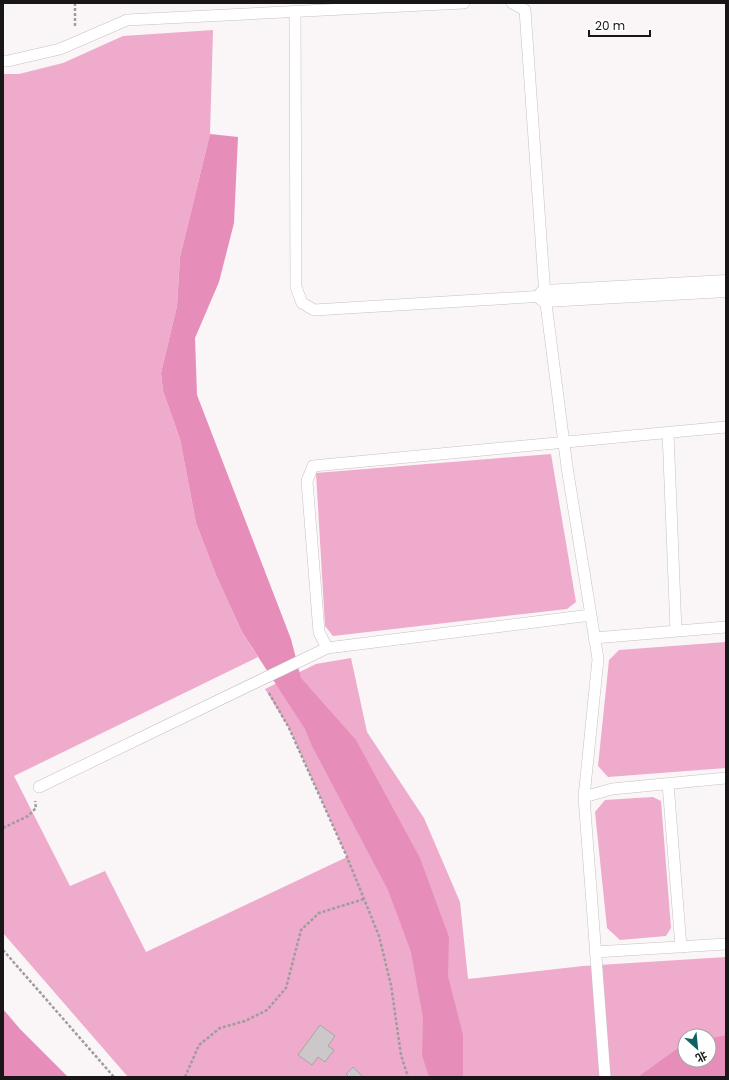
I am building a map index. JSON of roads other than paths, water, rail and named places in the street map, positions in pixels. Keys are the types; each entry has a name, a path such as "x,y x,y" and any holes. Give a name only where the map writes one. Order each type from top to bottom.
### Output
{"street":[{"path":"545,296 726,286"}],"lane":[{"path":"3,61 60,49 127,20 464,3"},
{"path":"512,3 525,10 545,296 564,442 598,659 584,797 605,1077"},
{"path":"295,12 296,287 302,303 314,310 545,296"},
{"path":"327,648 319,632 307,481 313,466 726,427"},
{"path":"668,432 676,631"},
{"path":"39,787 327,648 590,615"},
{"path":"594,638 726,627"},
{"path":"584,797 612,789 726,778"},
{"path":"668,784 681,946"},
{"path":"596,952 726,944"}]}
